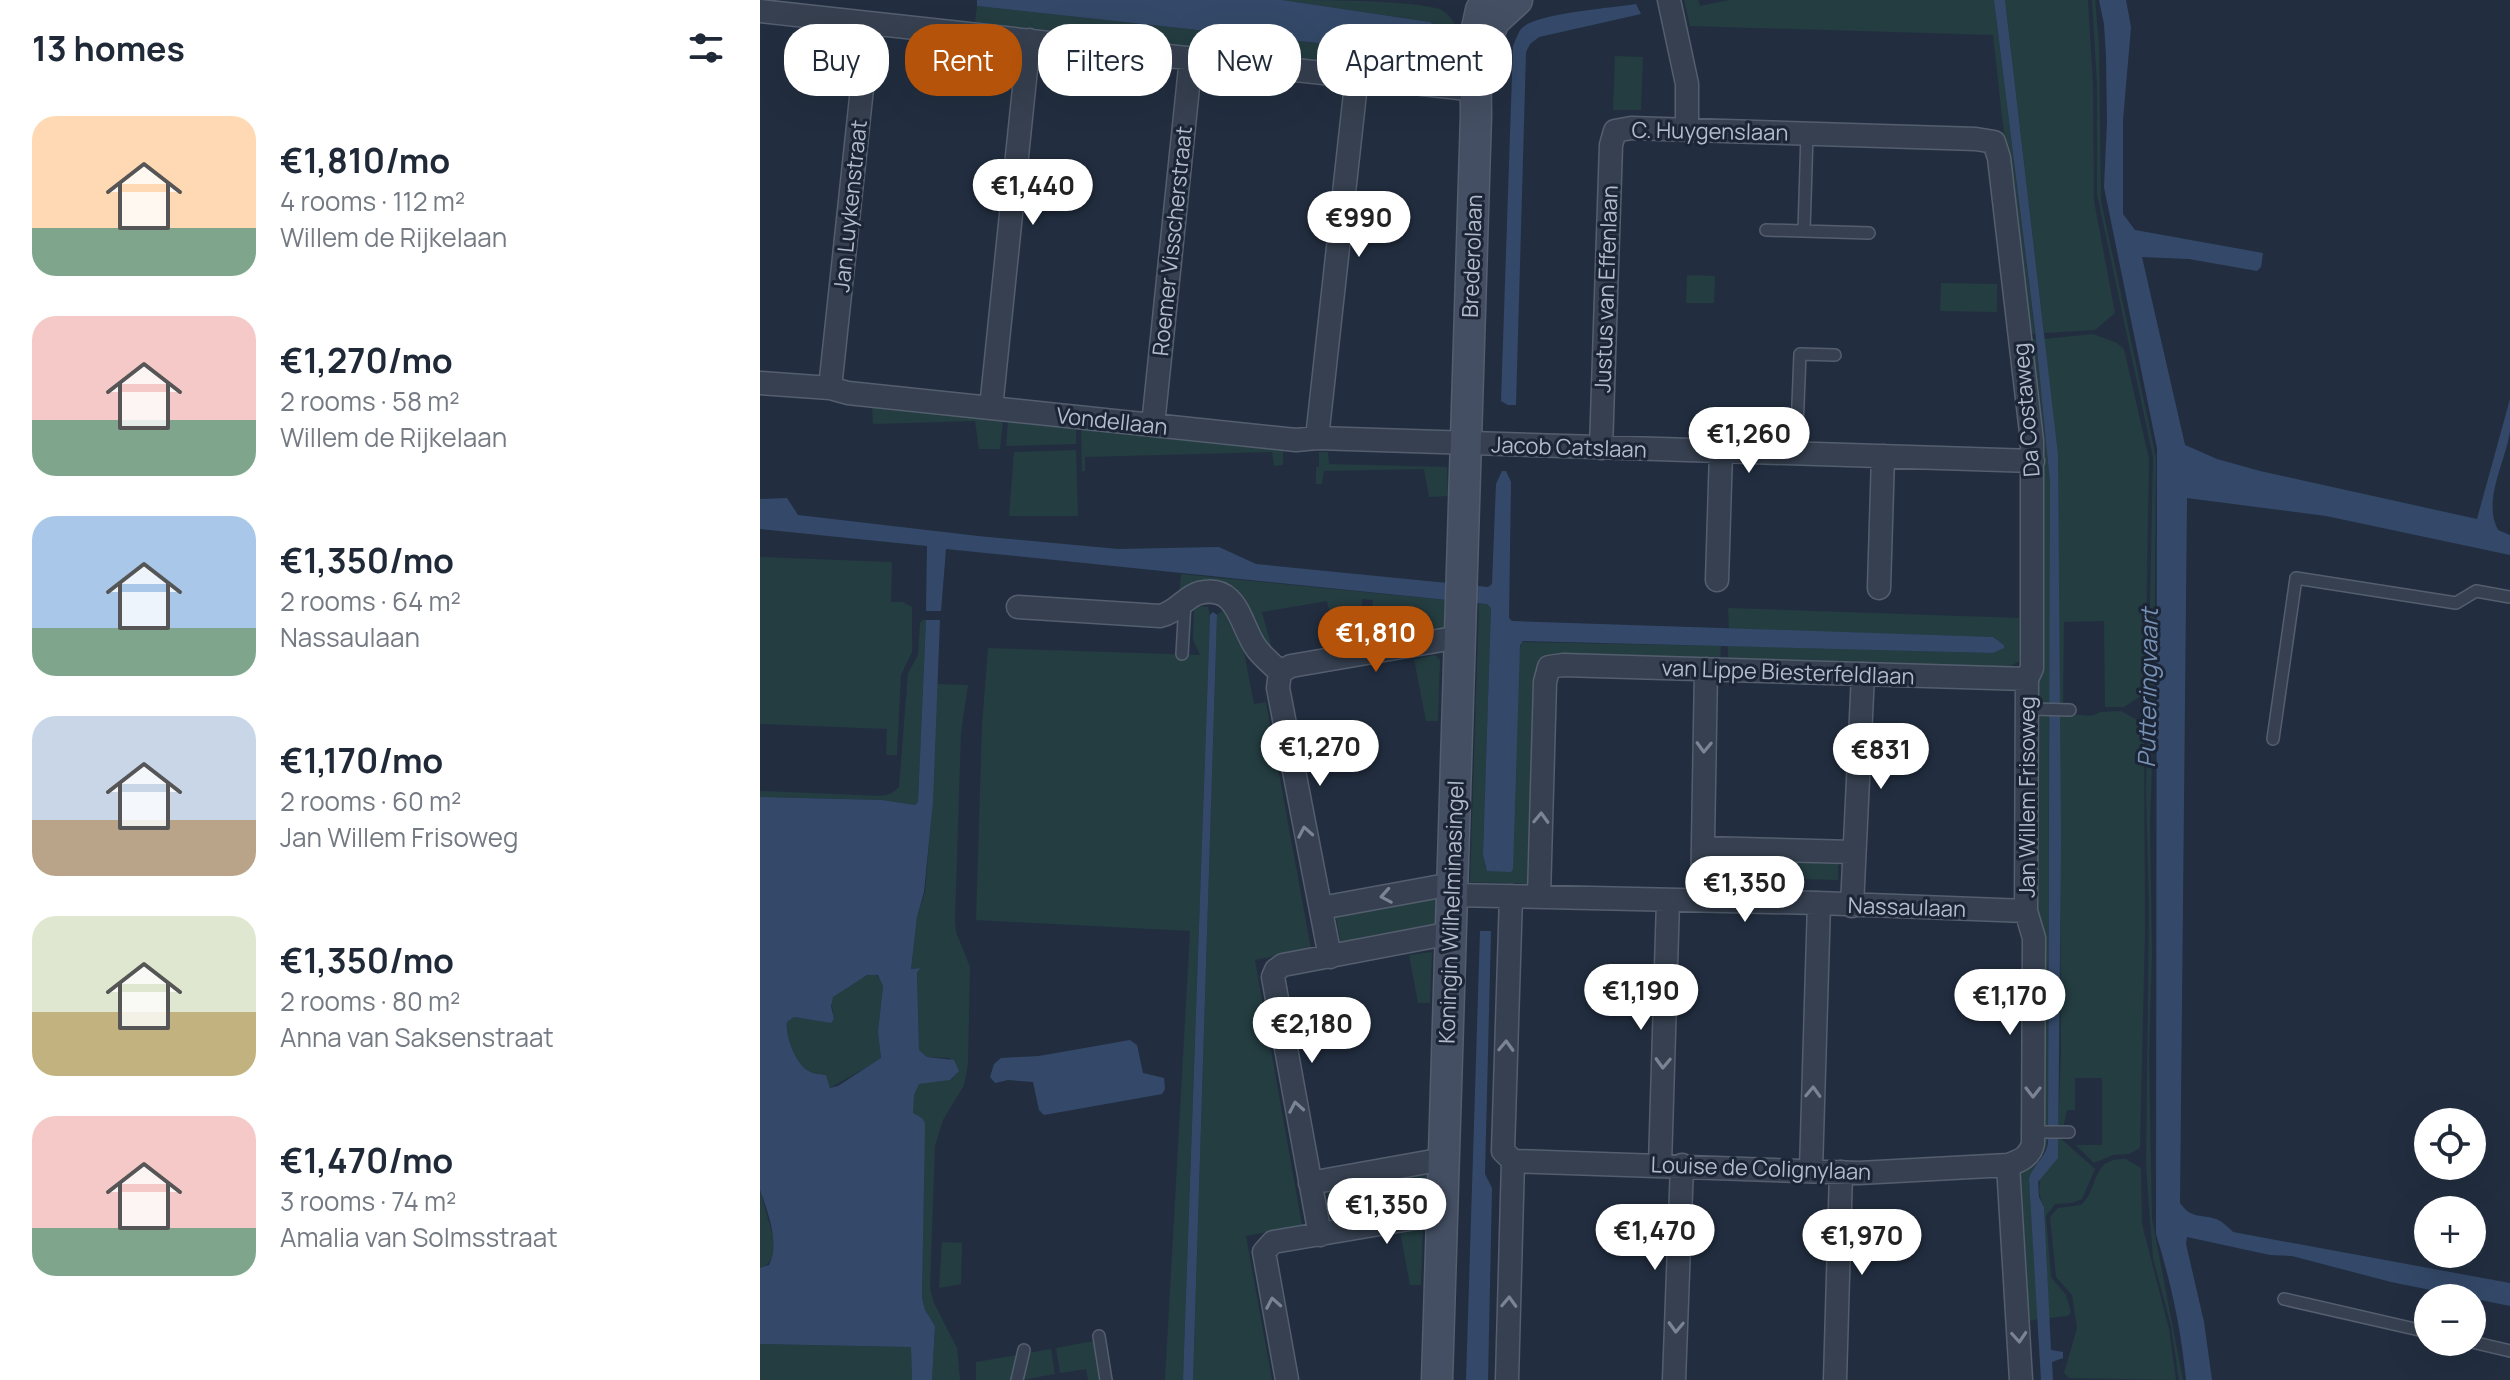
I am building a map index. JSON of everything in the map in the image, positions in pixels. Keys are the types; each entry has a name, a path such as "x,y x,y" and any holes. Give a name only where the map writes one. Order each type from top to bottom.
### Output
{"street":[{"path":"1482,8 1517,0"},
{"path":"1669,0 1687,84 1687,130"},
{"path":"760,11 788,7 869,23 1188,58"},
{"name":"Jan Luykenstraat","path":"830,388 869,23"},
{"path":"991,408 1029,40"},
{"name":"Roemer Visscherstraat","path":"1153,425 1188,87"},
{"path":"1317,438 1355,96"},
{"name":"Brederolaan","path":"1465,443 1476,96"},
{"name":"C. Huygenslaan","path":"1615,131 1631,128 1994,142"},
{"name":"Justus van Effenlaan","path":"1601,448 1611,145 1615,131"},
{"name":"Da Costaweg","path":"1994,142 1999,158 2033,461 2032,668 2027,679"},
{"name":"Vondellaan","path":"760,383 830,388 848,393 1296,440 1465,443"},
{"name":"Jacob Catslaan","path":"1465,443 2033,461"},
{"name":"Koningin Wilhelminasingel","path":"1437,1380 1465,443"},
{"path":"1717,580 1721,452"},
{"path":"1879,588 1883,456"},
{"path":"1018,607 1160,616 1198,593 1224,594 1257,648 1280,672"},
{"path":"1280,672 1291,666 1461,624"},
{"name":"van Lippe Biesterfeldlaan","path":"1539,896 1545,682 1549,667 2027,679"},
{"path":"1702,900 1706,669"},
{"path":"1280,672 1278,688 1330,957"},
{"path":"1852,906 1863,674"},
{"name":"Jan Willem Frisoweg","path":"2027,679 2034,709 2026,911 2034,938 2038,1132"},
{"path":"1704,848 1853,852"},
{"name":"Nassaulaan","path":"1321,908 1452,889 1511,896 2026,911"},
{"path":"1507,1380 1513,1161 1503,1151 1511,896"},
{"path":"1668,901 1674,1380"},
{"path":"1811,1170 1819,903"},
{"path":"1320,1235 1273,977 1276,970 1283,965 1451,933"},
{"path":"2021,1380 2008,1165 2032,1150 2038,1132"},
{"path":"1310,1183 1444,1159"},
{"name":"Louise de Colignylaan","path":"1513,1161 1841,1172 2008,1165"},
{"path":"1835,1380 1841,1172"},
{"path":"1287,1380 1264,1252 1273,1242 1421,1217 1442,1210"}],"lane":[{"name":"C. Huygenslaan","path":"1804,231 1807,134"},
{"path":"1766,230 1869,233"},
{"path":"1796,454 1800,354 1835,355"},
{"path":"2273,739 2296,578 2456,603 2476,591 2510,597"},
{"path":"1182,654 1185,602"},
{"path":"2034,709 2067,709"},
{"path":"2038,1132 2064,1132"},
{"path":"2284,1299 2414,1329"},
{"path":"1099,1336 1106,1380"},
{"path":"2486,1345 2510,1351"},
{"path":"1017,1380 1024,1350"}],"green space":[{"path":"1282,0 1341,0 1425,6 1445,12 1455,24"},
{"path":"1684,0 1698,0 1700,6 1729,0 1994,0 2035,334 2026,334 1993,35 1690,26"},
{"path":"2005,0 2088,0 2093,85 2094,201 2115,313 2095,330 2044,333"},
{"path":"2092,0 2095,0 2099,45 2101,201 2156,457 2150,823 2152,1219 2183,1380 2179,1380 2171,1326 2153,1258 2146,1166 2149,906 2146,794 2153,457 2097,194 2097,84"},
{"path":"977,6 1143,24 1038,24 1038,35 1022,33 1022,24 940,24 940,18 975,22"},
{"path":"1172,27 1188,29 1188,51 1172,50"},
{"path":"1301,41 1317,43 1317,66 1301,64"},
{"path":"1615,56 1643,57 1641,110 1613,110"},
{"path":"1687,275 1715,276 1714,303 1686,303"},
{"path":"1941,283 1997,284 1997,312 1940,311"},
{"path":"2093,334 2124,349 2149,459 2145,693 2124,707 2105,707 2104,621 2064,622 2063,705 2058,705 2058,454 2044,339"},
{"path":"2027,339 2036,339 2050,484 2050,706 2033,706 2039,685 2039,558"},
{"path":"872,407 1003,421 1000,449 979,449 975,421 873,424"},
{"path":"1008,422 1076,429 1076,444 1006,446"},
{"path":"1081,429 1283,451 1283,465 1274,466 1272,452 1085,457 1085,471 1082,471"},
{"path":"1076,450 1078,516 1009,516 1014,452"},
{"path":"1319,452 1328,452 1329,464 1447,467 1448,496 1429,497 1424,469 1324,471 1322,484 1316,484"},
{"path":"760,557 892,562 891,602 903,602 912,607 912,652 901,675 897,755 886,755 887,729 760,724"},
{"path":"1181,574 1446,600 1446,628 1426,633 1423,620 1370,629 1373,600 1362,599 1361,631 1334,636 1327,601 1262,612 1271,645 1264,646 1238,595 1179,597"},
{"path":"1479,603 1491,608 1483,855 1486,868 1521,642 1721,646 1720,662 1541,657 1535,875 1531,884 1470,882"},
{"path":"1194,606 1208,607 1210,615 1183,1380 1165,1380 1190,931 976,920 982,725 988,648 1200,655 1193,640"},
{"path":"1728,608 2019,618 2019,661 2011,666 2011,671 1728,662 1728,646 1993,653 2004,645 1993,637 1729,629"},
{"path":"1223,610 1244,652 1254,704 1266,702 1311,949 1255,960 1302,1225 1246,1236 1272,1380 1193,1380 1217,615"},
{"path":"926,620 918,802 915,805 882,800 760,797 760,791 882,796 899,787 908,673 918,655 920,623"},
{"path":"1435,655 1440,660 1438,721 1426,721 1414,659"},
{"path":"937,684 968,685 961,732 955,920 956,932 970,967 968,1064 964,1085 943,1120 935,1146 930,1288 934,1303 957,1348 960,1380 932,1380 935,1326 922,1298 922,1118 914,1115 913,1107 919,1084 953,1079 950,1058 927,1057 919,1050 919,968 911,969 917,917 925,892"},
{"path":"2121,711 2142,723 2144,728 2145,931 2140,1148 2094,1163 2076,1145 2102,1145 2102,1078 2075,1078 2075,1110 2067,1110 2063,1128 2058,1128 2061,1054 2059,713 2091,716"},
{"path":"2033,712 2049,712 2048,1129 2040,1129 2045,1122 2041,1097 2045,1097 2046,1080 2041,1080 2041,1068 2046,1068 2041,1040 2046,1039 2041,1012 2046,1012 2041,985 2046,985 2046,968 2041,968 2045,941 2041,940 2033,893 2039,892 2039,719 2033,718"},
{"path":"1727,857 1838,863 1838,880 1727,877"},
{"path":"1437,895 1436,929 1423,933 1415,928 1358,938 1353,945 1341,944 1335,912"},
{"path":"1432,952 1430,1003 1418,1003 1409,955"},
{"path":"875,974 883,986 878,1032 881,1059 830,1088 826,1075 809,1071 795,1055 789,1041 787,1022 794,1017 831,1023 834,1019 831,1000 835,995 857,980"},
{"path":"2038,1136 2048,1136 2045,1150 2029,1179 2038,1319 2029,1321 2022,1188 2015,1188 2016,1177"},
{"path":"2058,1136 2095,1169 2082,1199 2055,1204 2046,1216 2051,1277 2066,1295 2071,1312 2068,1316 2049,1318 2044,1207 2039,1189 2042,1171"},
{"path":"2126,1159 2141,1168 2142,1224 2169,1329 2176,1380 2069,1378 2064,1373 2077,1328 2072,1295 2056,1277 2050,1217 2058,1208 2081,1205 2101,1168 2114,1160"},
{"path":"1429,1168 1428,1205 1408,1214 1401,1209 1370,1215 1369,1197 1364,1184"},
{"path":"1358,1186 1363,1213 1332,1219 1327,1192"},
{"path":"760,1190 774,1240 772,1259 762,1269 760,1268"},
{"path":"1423,1226 1421,1285 1410,1285 1400,1231"},
{"path":"942,1242 962,1243 961,1284 939,1288"},
{"path":"1094,1341 1102,1380 1088,1380 1086,1369 1060,1373 1056,1348"},
{"path":"760,1344 911,1347 912,1380 760,1380"},
{"path":"1051,1349 1055,1374 1022,1380 1028,1353"},
{"path":"1017,1355 1012,1380 976,1380 976,1362"}],"water":[{"path":"977,0 1282,0 1433,24 1317,24 1317,43 1301,41 1301,24 1188,24 1188,29 1172,27 1172,24 1143,24 977,6"},
{"path":"1994,0 2005,0 2058,454 2061,842 2058,1158 2038,1182 2039,1197 2044,1207 2051,1350 2063,1352 2063,1358 2052,1362 2053,1380 2041,1380 2029,1179 2048,1143 2050,483 2036,339"},
{"path":"2099,0 2126,0 2131,27 2123,120 2123,214 2135,230 2263,253 2261,267 2257,271 2189,259 2142,257 2185,445 2217,459 2260,471 2477,519 2510,399 2510,431 2496,481 2493,507 2498,530 2510,535 2510,555 2326,516 2187,498 2180,1203 2192,1214 2218,1220 2233,1232 2414,1265 2414,1268 2510,1283 2510,1306 2486,1301 2486,1284 2414,1284 2414,1287 2292,1256 2270,1255 2187,1237 2212,1380 2186,1380 2175,1306 2156,1234 2157,448 2104,187 2107,122 2104,24"},
{"path":"1636,4 1641,14 1539,37 1526,52 1516,405 1508,405 1501,401 1513,46 1522,28 1530,23 1576,12"},
{"path":"1502,471 1506,471 1511,482 1509,618 1512,621 1993,637 2004,648 1993,653 1523,641 1520,645 1513,869 1511,872 1487,871 1483,855 1491,608 1487,604 946,549 941,611 926,611 927,546 760,529 760,499 787,498 798,515 1118,549 1219,547 1256,564 1488,587 1492,584 1496,484"},
{"path":"1213,612 1217,615 1193,1380 1183,1380 1210,615"},
{"path":"926,620 940,620 933,801 924,892 917,917 911,969 920,968 917,973 919,1050 927,1057 954,1060 959,1071 950,1080 919,1084 914,1095 913,1113 925,1123 922,1298 935,1326 932,1380 912,1380 911,1347 760,1344 760,1268 769,1265 773,1248 772,1228 760,1190 760,797 882,800 915,805 918,802","holes":["867,975 878,975 883,986 878,1032 881,1058 830,1088 826,1075 809,1071 795,1055 789,1041 787,1022 794,1017 831,1023 834,1019 831,1006 833,997"]},
{"path":"1480,931 1491,931 1485,1174 1492,1188 1488,1380 1466,1380"},
{"path":"1130,1040 1137,1045 1143,1073 1164,1078 1162,1094 1044,1115 1039,1110 1033,1082 1008,1080 995,1083 990,1077 994,1064 1001,1058 1039,1056"}],"water label":[{"name":"Putteringvaart","path":"2147,688"}]}
